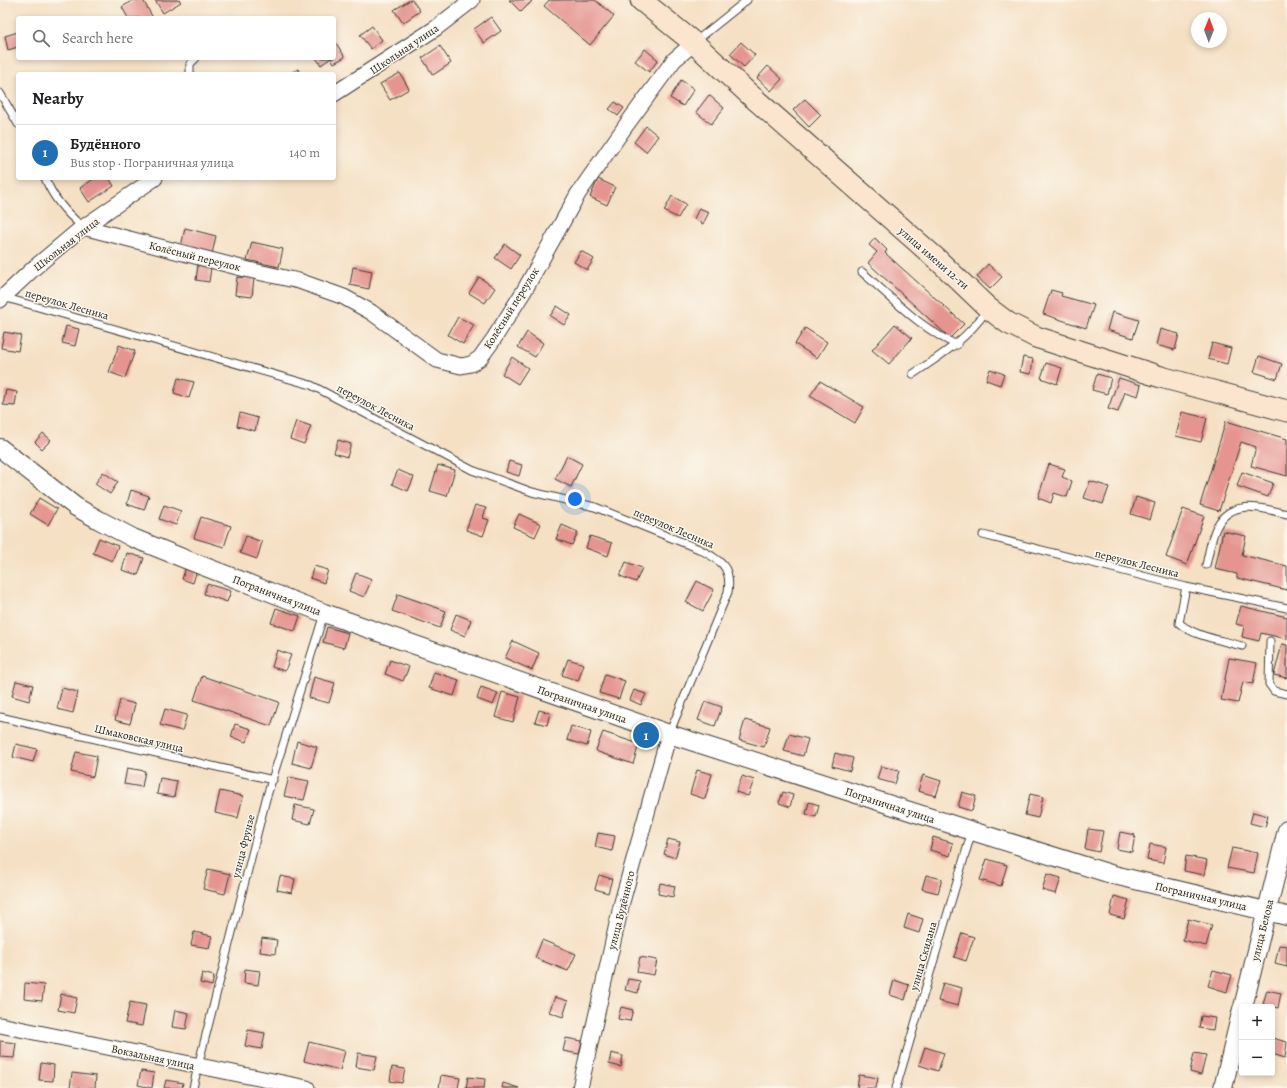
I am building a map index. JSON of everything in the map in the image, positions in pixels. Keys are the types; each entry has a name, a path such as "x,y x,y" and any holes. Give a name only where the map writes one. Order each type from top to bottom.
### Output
{"main road":[{"name":"улица имени 12-ти","path":"640,0 694,43 748,93 944,266 988,308 1008,323 1036,337 1161,377 1287,411"}],"street":[{"name":"Школьная улица","path":"336,93 436,28 472,0"},
{"name":"Колёсный переулок","path":"83,227 249,270 299,280 344,297 372,312 437,360 461,366 470,364 480,358 493,340 524,291 578,194 674,60 694,43"},
{"name":"Школьная улица","path":"1,298 83,227 122,202 152,180"},
{"name":"Пограничная улица","path":"0,448 76,507 106,524 134,538 185,559 324,613 669,734 972,831 1114,875 1287,916"},
{"name":"улица Будённого","path":"580,1088 622,902 669,734"},
{"name":"улица Белова","path":"1243,1004 1287,830"},
{"name":"улица Белова","path":"1223,1088 1239,1021"},
{"name":"Вокзальная улица","path":"0,1025 307,1088"}],"lane":[{"name":"Колёсный переулок","path":"694,43 747,0"},
{"path":"190,72 190,64 194,60"},
{"path":"0,93 16,121"},
{"path":"46,180 67,214 83,227"},
{"path":"862,272 940,338 957,345"},
{"name":"переулок Лесника","path":"1,298 311,385 472,470 532,492 595,507 699,549 715,557 726,568 730,581 728,592 669,734"},
{"path":"913,374 957,345 976,327 988,308"},
{"path":"1206,565 1217,527 1232,510 1245,506 1261,507 1287,514"},
{"name":"переулок Лесника","path":"983,535 1186,587 1287,608"},
{"path":"1186,587 1179,623 1185,628 1242,646"},
{"name":"улица Фрунзе","path":"194,1088 198,1066 273,780 324,613"},
{"path":"1270,641 1269,684 1274,691 1287,694"},
{"name":"Шмаковская улица","path":"0,717 273,780"},
{"name":"улица Скидана","path":"896,1088 972,831"}],"building":[{"path":"134,0 143,0 152,16 127,16 122,7"},
{"path":"155,0 179,0 181,2 163,13"},
{"path":"412,0 420,11 403,23 394,10"},
{"path":"509,0 531,0 532,1 521,12"},
{"path":"549,0 595,0 614,16 590,45 544,6"},
{"path":"491,17 501,31 484,43 474,29"},
{"path":"372,26 382,40 371,49 360,35"},
{"path":"16,33 16,48 8,50 5,36"},
{"path":"741,42 755,55 744,67 730,54"},
{"path":"336,43 345,57 334,63 332,60 336,60"},
{"path":"440,46 451,63 433,75 422,58"},
{"path":"645,49 658,60 649,72 635,61"},
{"path":"317,60 328,60 321,65"},
{"path":"768,66 782,79 771,91 757,78"},
{"path":"298,69 300,72 293,72"},
{"path":"400,73 409,89 390,100 380,84"},
{"path":"681,80 694,89 683,106 670,98"},
{"path":"709,95 724,108 711,124 696,112"},
{"path":"805,99 821,115 809,127 793,110"},
{"path":"615,102 624,108 618,116 609,109"},
{"path":"646,126 658,136 646,152 634,142"},
{"path":"598,179 615,187 607,205 590,197"},
{"path":"92,180 110,180 114,186 89,202 80,188"},
{"path":"672,196 686,204 678,218 664,211"},
{"path":"699,208 709,212 703,224 694,219"},
{"path":"185,228 216,236 212,254 181,247"},
{"path":"875,238 887,250 885,253 964,324 950,338 868,263 877,252 869,245"},
{"path":"252,242 283,249 279,267 247,260"},
{"path":"505,244 520,255 511,269 495,258"},
{"path":"581,251 594,259 587,270 574,262"},
{"path":"988,264 1002,277 990,289 977,277"},
{"path":"198,265 211,268 209,282 196,280"},
{"path":"353,267 372,271 369,289 350,285"},
{"path":"237,277 254,278 252,297 235,295"},
{"path":"479,277 495,288 485,303 469,293"},
{"path":"1051,290 1062,293 1061,296 1094,305 1086,328 1043,314"},
{"path":"557,306 571,315 564,325 550,316"},
{"path":"1112,312 1139,320 1133,338 1107,330"},
{"path":"458,317 474,325 463,344 448,335"},
{"path":"895,324 912,338 889,364 872,350"},
{"path":"66,326 79,329 75,346 62,343"},
{"path":"805,328 827,342 817,358 795,344"},
{"path":"1160,329 1179,334 1175,350 1156,345"},
{"path":"4,332 21,335 18,351 1,348"},
{"path":"527,332 543,343 535,357 518,347"},
{"path":"1212,343 1231,348 1227,364 1208,359"},
{"path":"119,345 135,351 125,378 109,372"},
{"path":"1259,356 1282,364 1277,379 1254,372"},
{"path":"512,357 528,368 518,384 502,374"},
{"path":"1023,357 1033,359 1031,374 1020,372"},
{"path":"1046,363 1062,368 1057,384 1041,378"},
{"path":"990,369 1004,374 1000,385 986,380"},
{"path":"1097,374 1111,378 1107,394 1092,390"},
{"path":"178,378 194,382 189,398 174,393"},
{"path":"1119,378 1141,385 1138,396 1125,392 1118,412 1108,409"},
{"path":"820,381 864,407 855,423 810,396"},
{"path":"6,390 17,392 15,406 3,405"},
{"path":"1182,412 1207,418 1201,442 1176,436"},
{"path":"240,413 258,418 255,431 237,426"},
{"path":"296,421 311,426 304,444 290,439"},
{"path":"1226,421 1287,439 1287,476 1251,466 1256,447 1241,442 1219,511 1200,505"},
{"path":"43,433 51,440 42,449 35,442"},
{"path":"338,440 351,444 347,457 334,453"},
{"path":"567,456 582,464 571,487 555,479"},
{"path":"509,461 522,465 519,476 506,472"},
{"path":"1049,464 1065,469 1062,477 1072,481 1067,497 1054,493 1051,503 1038,498"},
{"path":"438,465 455,470 447,496 430,491"},
{"path":"398,470 414,477 408,491 392,484"},
{"path":"103,472 118,482 110,494 95,484"},
{"path":"1242,472 1273,483 1268,497 1237,486"},
{"path":"1090,481 1109,487 1103,504 1084,498"},
{"path":"131,490 149,496 144,510 127,504"},
{"path":"1136,497 1155,503 1150,520 1131,514"},
{"path":"39,498 57,509 48,525 30,514"},
{"path":"164,505 181,511 176,525 159,519"},
{"path":"475,505 486,508 483,518 489,520 483,536 466,530"},
{"path":"1183,509 1204,516 1187,565 1166,557"},
{"path":"519,514 541,524 535,537 513,527"},
{"path":"201,517 231,526 224,547 194,538"},
{"path":"562,525 578,532 572,545 556,539"},
{"path":"1223,531 1246,536 1242,555 1287,566 1287,590 1237,578 1237,574 1215,569"},
{"path":"246,536 262,542 257,559 240,553"},
{"path":"590,536 612,543 608,556 586,548"},
{"path":"99,538 118,546 112,561 93,553"},
{"path":"127,553 144,558 138,575 122,570"},
{"path":"626,562 642,568 636,582 620,576"},
{"path":"314,566 328,570 324,583 310,578"},
{"path":"186,567 197,570 193,583 182,579"},
{"path":"356,573 372,579 364,597 349,591"},
{"path":"697,581 714,590 703,611 686,602"},
{"path":"207,584 231,591 227,602 204,594"},
{"path":"398,594 446,611 440,628 392,611"},
{"path":"1241,606 1287,617 1287,639 1261,633 1259,641 1242,637 1244,626 1236,624"},
{"path":"276,608 300,616 295,631 271,623"},
{"path":"456,614 471,620 465,636 450,630"},
{"path":"327,627 348,633 344,648 323,642"},
{"path":"513,641 539,653 532,670 505,658"},
{"path":"1282,644 1287,645 1287,678 1274,675"},
{"path":"277,650 291,655 285,671 272,667"},
{"path":"1229,658 1257,663 1253,684 1243,682 1238,703 1221,700"},
{"path":"568,659 584,664 578,681 562,675"},
{"path":"390,660 409,667 403,681 385,674"},
{"path":"434,672 459,680 454,696 429,688"},
{"path":"605,674 625,681 619,699 599,693"},
{"path":"202,676 279,702 271,726 194,700"},
{"path":"314,677 335,683 329,703 309,698"},
{"path":"16,681 33,685 29,701 12,696"},
{"path":"481,687 498,693 493,705 477,699"},
{"path":"62,688 78,692 73,713 57,709"},
{"path":"634,690 646,694 641,705 630,700"},
{"path":"502,692 520,697 513,722 495,717"},
{"path":"120,700 135,704 130,724 115,720"},
{"path":"705,701 722,707 715,726 698,720"},
{"path":"165,709 187,715 182,731 160,725"},
{"path":"539,710 550,713 547,725 535,722"},
{"path":"745,720 770,727 764,747 739,740"},
{"path":"235,724 251,729 246,742 231,737"},
{"path":"571,726 591,732 587,746 567,740"},
{"path":"603,732 639,744 633,764 596,750"},
{"path":"789,734 808,739 803,756 784,751"},
{"path":"297,741 317,747 311,768 292,763"},
{"path":"16,744 37,749 33,762 13,757"},
{"path":"76,752 97,756 93,777 71,772"},
{"path":"835,753 853,758 850,771 832,766"},
{"path":"881,766 899,771 895,784 877,779"},
{"path":"127,768 145,771 142,787 124,784"},
{"path":"697,770 712,774 705,799 690,794"},
{"path":"923,775 941,781 936,796 918,791"},
{"path":"742,776 754,780 748,796 736,792"},
{"path":"289,777 309,781 304,800 284,796"},
{"path":"160,778 177,781 174,797 157,794"},
{"path":"220,791 243,796 238,818 215,813"},
{"path":"783,792 793,795 790,807 779,803"},
{"path":"962,792 976,796 972,811 958,807"},
{"path":"1030,794 1043,797 1038,818 1025,815"},
{"path":"809,802 819,805 816,817 806,814"},
{"path":"295,805 314,809 310,824 292,820"},
{"path":"1253,812 1268,816 1265,827 1250,823"},
{"path":"1088,829 1103,831 1099,852 1085,849"},
{"path":"1120,832 1135,835 1132,852 1117,849"},
{"path":"598,833 615,836 612,851 595,847"},
{"path":"933,837 953,843 950,856 930,850"},
{"path":"668,839 680,842 675,858 664,854"},
{"path":"1150,844 1166,847 1163,863 1147,860"},
{"path":"1232,848 1258,853 1254,873 1227,868"},
{"path":"1186,856 1207,860 1204,875 1184,871"},
{"path":"987,859 1007,865 1001,886 980,880"},
{"path":"208,869 230,874 225,894 203,889"},
{"path":"1047,874 1061,878 1056,894 1042,890"},
{"path":"599,875 612,879 608,893 595,889"},
{"path":"926,875 942,879 938,893 922,889"},
{"path":"280,876 295,879 292,893 277,890"},
{"path":"660,883 675,886 673,897 658,894"},
{"path":"1114,896 1129,900 1124,919 1110,915"},
{"path":"908,914 923,919 919,933 904,928"},
{"path":"1188,919 1212,925 1206,946 1183,940"},
{"path":"194,932 212,936 209,948 191,945"},
{"path":"962,933 974,937 966,961 954,957"},
{"path":"262,938 277,940 275,954 260,952"},
{"path":"542,940 576,954 568,971 535,958"},
{"path":"1279,945 1287,946 1287,967 1275,964"},
{"path":"640,957 657,960 654,975 637,972"},
{"path":"245,969 260,971 258,985 244,983"},
{"path":"1213,970 1232,975 1227,992 1208,986"},
{"path":"202,973 214,976 212,986 200,983"},
{"path":"628,979 640,981 638,993 625,990"},
{"path":"894,980 909,985 905,1000 890,995"},
{"path":"25,983 44,985 42,1001 24,999"},
{"path":"943,983 962,988 958,1006 938,1001"},
{"path":"1267,990 1281,993 1278,1008 1275,1007 1275,1004 1263,1004"},
{"path":"61,994 77,998 74,1013 58,1010"},
{"path":"555,997 568,1001 563,1017 549,1012"},
{"path":"130,1002 146,1005 142,1026 125,1023"},
{"path":"621,1007 633,1010 630,1021 618,1019"},
{"path":"175,1010 189,1013 186,1029 172,1027"},
{"path":"1201,1016 1215,1018 1213,1030 1199,1028"},
{"path":"248,1030 265,1033 262,1049 245,1046"},
{"path":"566,1038 582,1041 579,1054 563,1051"},
{"path":"1275,1039 1287,1042 1285,1058 1275,1055"},
{"path":"0,1041 16,1043 14,1058 0,1057"},
{"path":"309,1042 345,1051 340,1070 304,1061"},
{"path":"925,1047 944,1053 938,1071 919,1065"},
{"path":"358,1053 377,1056 374,1070 356,1067"},
{"path":"611,1053 623,1056 621,1067 609,1064"},
{"path":"1194,1053 1206,1055 1201,1075 1190,1072"},
{"path":"41,1063 54,1065 53,1081 39,1080"},
{"path":"392,1067 405,1069 402,1083 390,1081"},
{"path":"141,1071 154,1073 152,1088 138,1085"},
{"path":"72,1073 96,1076 95,1088 70,1088"},
{"path":"441,1075 460,1078 458,1088 439,1088"},
{"path":"859,1075 878,1078 876,1088 857,1088"},
{"path":"468,1077 485,1079 484,1088 466,1088"},
{"path":"166,1080 183,1083 182,1088 164,1088"},
{"path":"503,1083 519,1088 502,1088"}],"place":[{"name":"Будённого","path":"646,735"}]}
